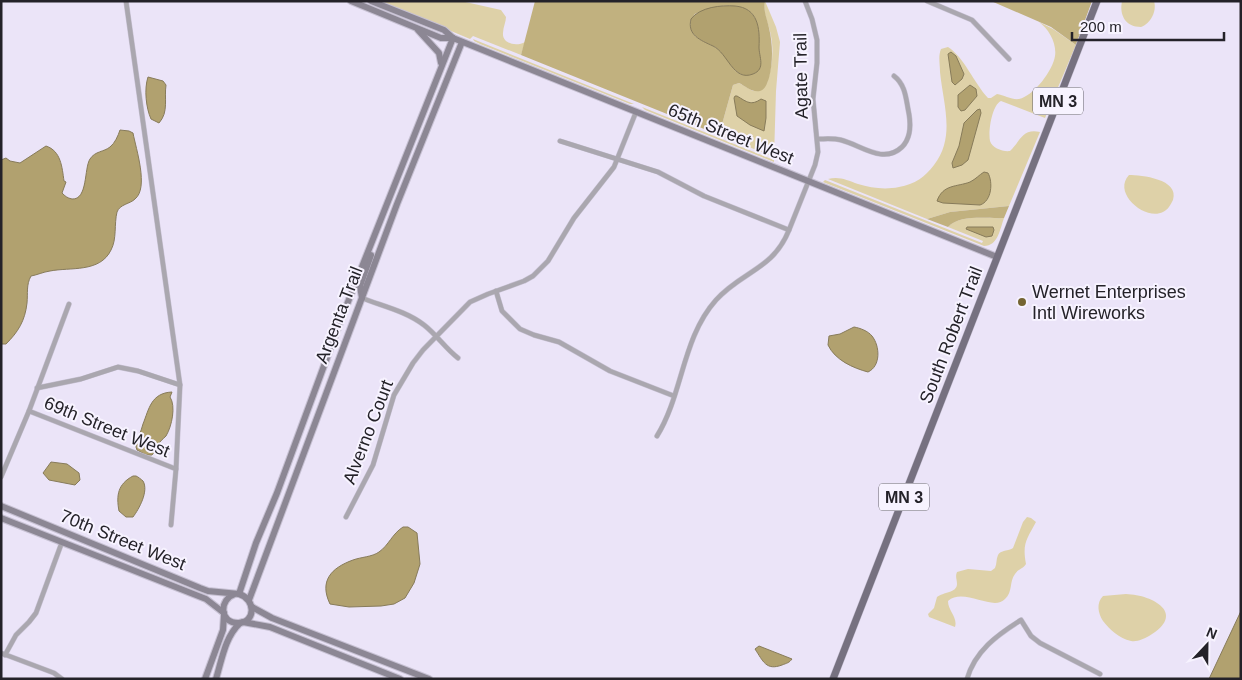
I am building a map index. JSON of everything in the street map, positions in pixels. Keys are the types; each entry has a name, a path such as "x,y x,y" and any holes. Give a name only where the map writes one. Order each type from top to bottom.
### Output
{"main road":[{"name":"South Robert Trail","path":"834,679 1097,1"}],"street":[{"path":"126,1 180,385 171,525"},
{"name":"65th Street West","path":"351,1 441,38 453,38"},
{"name":"65th Street West","path":"371,1 444,30 453,38 462,42 997,257"},
{"name":"Agate Trail","path":"657,436 668,415 696,332 710,308 729,287 763,265 776,254 789,230 809,181 816,160 818,140 813,99 817,63 817,40 812,18 804,1"},
{"path":"927,1 945,5 975,22 1009,60"},
{"path":"415,27 440,54 442,60 440,68"},
{"name":"Argenta Trail","path":"237,594 277,493 342,317 453,38"},
{"name":"Argenta Trail","path":"249,600 397,204 462,42"},
{"path":"818,140 840,140 879,154 890,154 899,149 908,139 910,124 903,88 894,76"},
{"name":"Alverno Court","path":"346,517 373,465 394,395 406,373 418,357 470,302 514,286 533,276 553,254 574,218 605,180 618,158 636,112"},
{"path":"560,141 658,172 704,196 789,230"},
{"path":"380,222 378,238 360,286 362,298 413,318 437,336 442,344 458,358"},
{"path":"496,291 502,311 520,330 559,342 610,371 674,396"},
{"path":"1,477 69,304"},
{"path":"37,388 81,379 118,367 138,371 180,385"},
{"name":"69th Street West","path":"28,411 176,469"},
{"name":"70th Street West","path":"1,506 200,588 237,594"},
{"name":"70th Street West","path":"1,518 206,599 224,614"},
{"path":"62,542 36,612 16,635 3,654 54,673 62,679"},
{"path":"205,679 223,630 224,602 227,598 237,594 249,600 252,607 250,616 233,629 216,679"},
{"path":"252,607 272,618 429,679"},
{"path":"224,614 232,622 270,627 400,679"},
{"path":"967,679 974,662 986,645 1020,620 1031,636 1040,643 1100,674"}],"shaded area":[{"path":"380,1 461,1 501,10 506,17 503,37 511,44 522,44 525,42 521,55 473,36 470,39"},
{"path":"535,1 765,1 772,53 769,78 764,89 755,91 739,83 733,85 719,135 521,55","holes":["722,6 733,6 749,11 756,21 760,61 755,73 747,75 737,72 724,54 692,33 690,28 690,21 695,14"]},
{"path":"765,1 780,42 774,157 719,135 733,85 739,83 753,91 767,83 771,65 772,42 765,14"},
{"path":"991,1 1092,1 1076,45 1051,27"},
{"path":"1122,1 1154,1 1155,9 1148,23 1141,27 1128,23 1123,16"},
{"path":"735,6 749,11 758,26 761,66 753,74 740,74 731,66 723,54 699,39 691,29 691,19 705,9"},
{"path":"1039,22 1076,45 1045,118 1001,101 995,108 990,125 990,141 995,148 1010,151 1025,134 1034,131 1040,132 1009,206 950,212 927,219 828,179 839,178 868,187 878,188 899,187 915,182 934,165 945,143 946,120 939,57 941,49 948,47 954,51 988,98 997,94 1019,99 1031,93 1042,82 1051,68 1055,56 1052,37"},
{"path":"473,39 634,104 480,44"},
{"path":"951,52 956,56 964,74 962,79 955,85 952,82 948,54"},
{"path":"148,77 163,81 166,85 165,110 159,123 151,119 148,109 146,93"},
{"path":"970,85 976,89 977,96 965,110 961,111 958,107 958,95"},
{"path":"737,96 749,102 761,99 766,101 764,131 750,125 737,116 734,98"},
{"path":"642,107 774,160 774,162 645,110"},
{"path":"980,109 981,113 968,160 962,165 953,168 952,163 959,146 964,123"},
{"path":"120,130 133,133 140,168 141,186 139,194 133,201 118,209 111,250 106,257 92,266 50,271 31,276 28,283 27,303 23,321 10,340 6,344 1,344 1,160 6,158 20,163 46,146 51,148 60,160 64,181 66,182 62,193 70,199 77,198 83,189 90,159 94,154 108,149"},
{"path":"984,172 988,173 990,177 991,186 987,200 984,203 980,205 937,201 947,189 970,182"},
{"path":"1129,175 1150,177 1171,187 1174,193 1173,200 1168,208 1156,214 1148,213 1133,204 1125,190 1125,182"},
{"path":"825,180 982,243 983,241 948,227 959,220 1004,218 1000,232 995,240 989,245 984,246 823,182"},
{"path":"1009,206 1004,218 960,220 948,227 927,219 950,212"},
{"path":"967,227 993,227 994,230 992,236 986,237 966,229"},
{"path":"854,327 872,336 877,345 877,361 868,372 845,363 835,355 828,345 829,336 840,334"},
{"path":"172,392 170,397 173,405 172,416 168,432 155,452 152,455 146,455 137,450 136,447 149,408 159,395"},
{"path":"51,462 67,464 79,473 80,480 75,485 49,480 43,473"},
{"path":"133,476 137,476 143,481 145,490 140,505 133,517 126,517 119,511 118,495 121,486"},
{"path":"1027,517 1036,522 1025,546 1026,564 1015,574 1005,599 993,603 955,597 948,601 956,623 955,627 929,617 928,614 934,608 937,597 955,589 957,572 968,569 991,571 995,568 999,553 1013,548 1023,522"},
{"path":"403,527 408,527 417,533 420,564 414,583 405,598 394,604 381,606 349,607 330,604 326,589 329,576 333,571 345,563 379,552"},
{"path":"1137,595 1156,602 1166,613 1165,620 1160,628 1138,641 1127,640 1115,633 1103,621 1100,615 1099,602 1103,596"},
{"path":"1241,611 1241,679 1209,679"},
{"path":"759,646 792,659 777,667 769,666 755,649"}],"place":[{"name":"Wernet Enterprises Intl Wireworks","path":"1022,302"}]}
